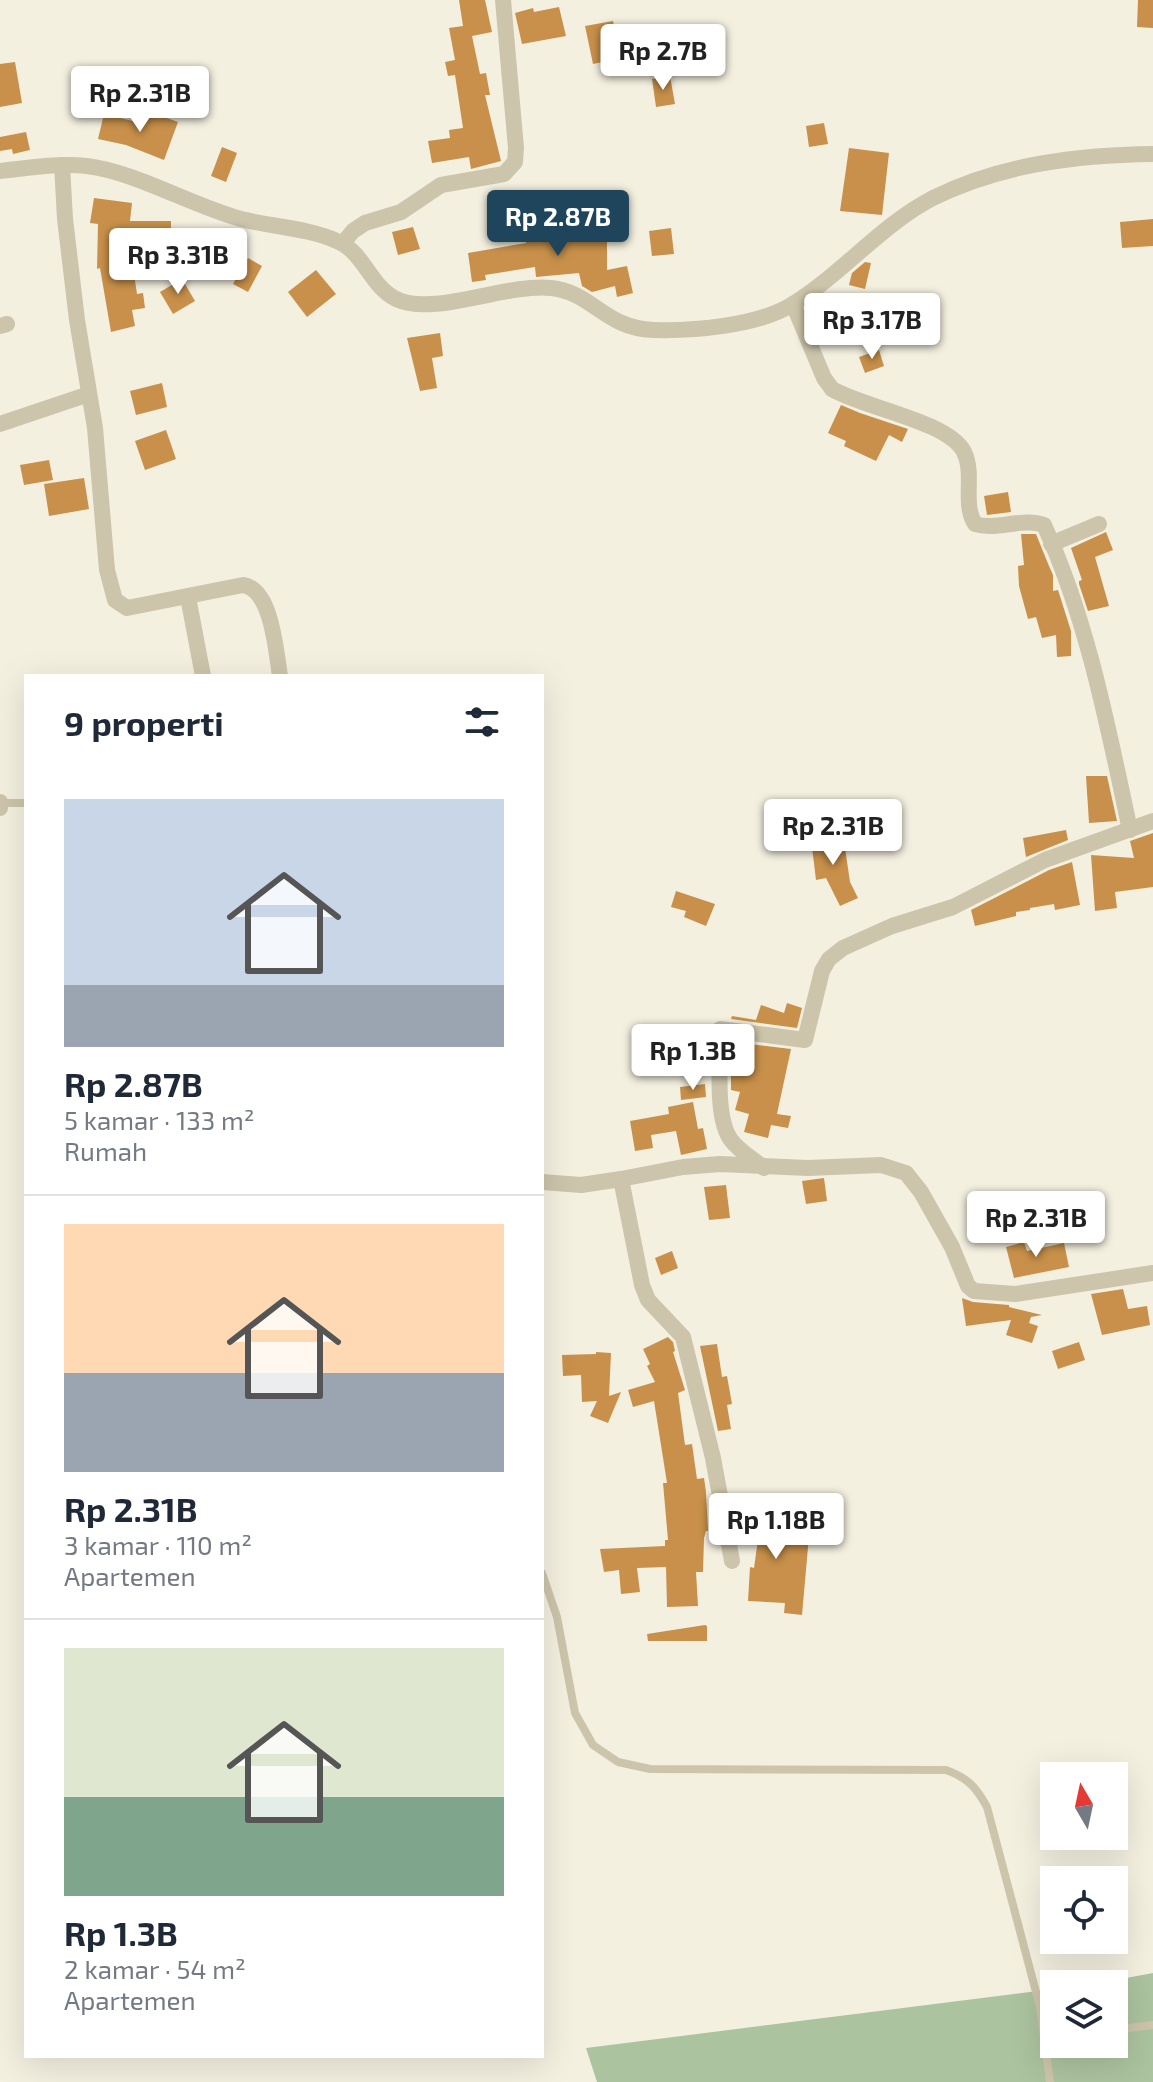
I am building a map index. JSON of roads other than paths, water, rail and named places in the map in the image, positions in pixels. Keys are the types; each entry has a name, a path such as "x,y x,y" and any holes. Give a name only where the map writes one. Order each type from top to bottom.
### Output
{"street":[{"path":"343,243 365,223 401,212 441,185 504,174 515,162 503,0"},
{"path":"0,171 62,165 110,171 207,209 343,243 388,295 398,301 416,304 454,301 525,288 551,288 580,296 614,321 630,328 653,330 726,325 773,314 793,304 886,229 932,199 983,178 1026,166 1073,159 1153,154"},
{"path":"62,165 65,219 95,428 107,570 115,600 127,608 251,586 260,593 269,617 280,674"},
{"path":"793,304 824,378 832,389 953,438 966,459 970,514 975,524 1041,523 1080,623 1106,720 1130,830"},
{"path":"0,424 89,394"},
{"path":"1051,544 1099,524"},
{"path":"188,597 203,674"},
{"path":"764,1168 737,1147 729,1138 723,1122 720,1029 805,1040 822,971 829,959 843,948 892,926 953,907 1036,864 1153,821"},
{"path":"544,1182 581,1185 683,1167 720,1164 764,1168 881,1165 906,1173 921,1192 952,1247 968,1286 974,1291 1015,1294 1153,1273"},
{"path":"621,1179 642,1285 648,1300 683,1337 691,1363 732,1561"}],"lane":[{"path":"0,804 24,803"},
{"path":"544,1579 557,1617 575,1713 593,1745 618,1762 650,1769 946,1770 965,1777 977,1789 987,1807 1040,2007"},
{"path":"1128,2028 1153,2025"},
{"path":"1049,2058 1050,2082"}]}
